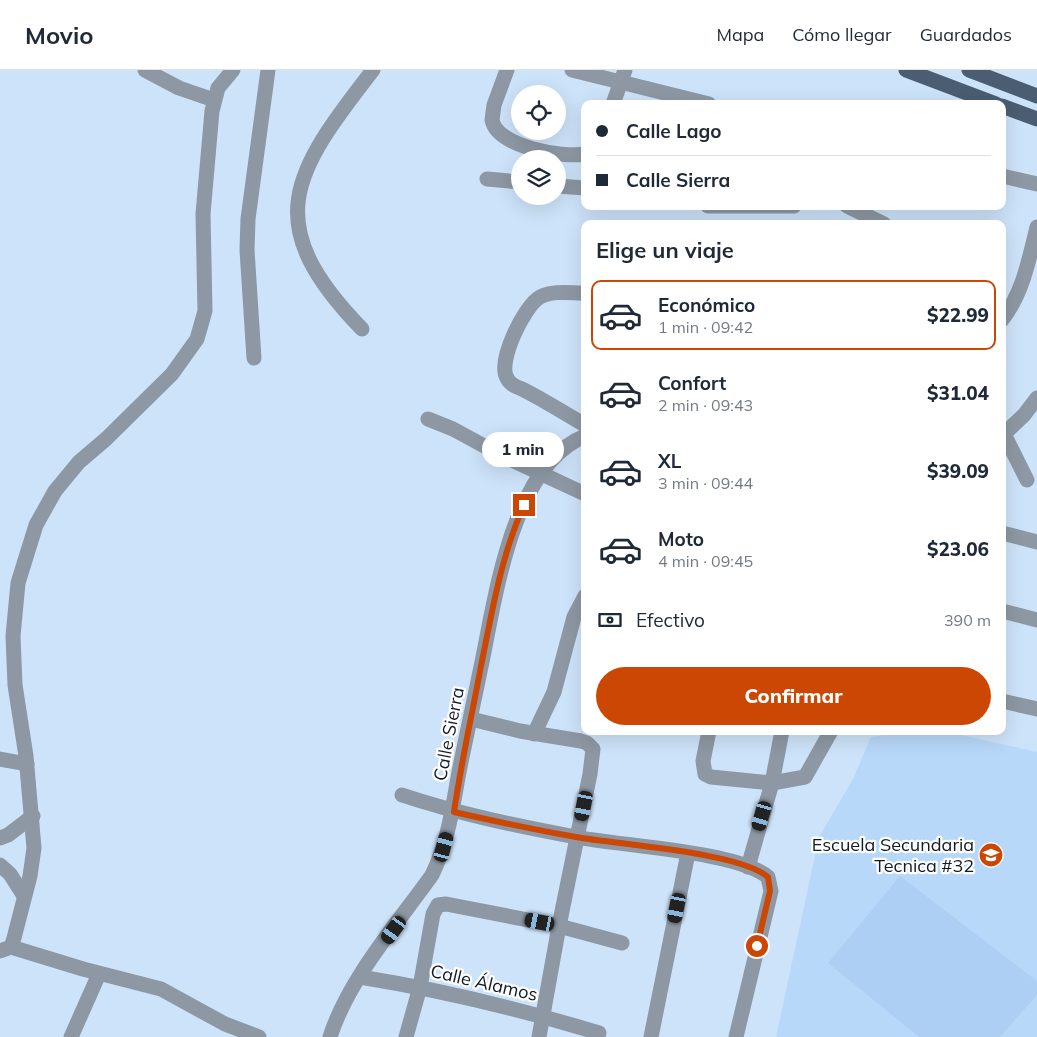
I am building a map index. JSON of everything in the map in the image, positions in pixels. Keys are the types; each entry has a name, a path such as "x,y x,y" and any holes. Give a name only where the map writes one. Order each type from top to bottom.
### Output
{"main road":[{"path":"906,70 985,100"},
{"path":"969,70 1037,96"},
{"path":"1006,107 1037,119"}],"street":[{"path":"145,70 179,88 214,100"},
{"path":"233,70 222,82 214,100 203,214 205,311 202,324 190,350 172,374 106,439 79,462 64,479 44,508 36,525 18,583 13,636 7,664 7,681 27,764 33,816 33,860 24,896 5,949 161,989 226,1024 259,1037"},
{"path":"254,358 247,250 248,219 268,70"},
{"path":"362,330 332,299 318,277 298,231 296,206 308,164 324,136 373,70"},
{"path":"507,70 494,105 492,120 496,129 505,137 526,148 566,154 581,154"},
{"path":"572,70 622,76 697,100"},
{"path":"614,100 622,76"},
{"path":"1006,177 1037,184"},
{"path":"487,179 511,181"},
{"path":"566,187 581,188"},
{"path":"855,210 876,220"},
{"path":"1008,303 1022,284 1037,227"},
{"path":"581,293 556,292 540,297 526,309 504,363 506,379 514,385 547,401 581,422"},
{"path":"1006,432 1024,415 1037,398"},
{"path":"428,419 452,428 497,453 581,492"},
{"name":"Calle Sierra","path":"330,1037 344,1002 432,875 444,847 454,812 461,762 508,543 541,473 562,450 581,438"},
{"path":"1006,441 1027,480"},
{"path":"1006,534 1037,542"},
{"path":"534,734 554,692 574,617 581,604"},
{"path":"1006,612 1037,620"},
{"path":"1006,702 1037,709"},
{"path":"471,719 534,734 581,741 592,747 590,774 539,1037"},
{"path":"708,735 703,761 705,774 711,777 772,783 805,776 829,735"},
{"path":"748,867 772,783 781,735"},
{"path":"0,759 27,764"},
{"path":"402,795 454,812 578,838 688,853 759,869 768,877 770,891 736,1037"},
{"path":"0,838 8,835 33,816"},
{"path":"651,1037 688,853"},
{"path":"0,865 10,874 24,896"},
{"path":"406,1037 420,987 432,914 438,906 446,904 559,926 622,943"},
{"path":"72,1037 99,974"},
{"name":"Calle Álamos","path":"360,977 420,987 544,1016 599,1033"}],"shaded area":[{"path":"883,735 961,735 1037,752 1037,1037 776,1037 819,837 853,779 871,737"},
{"path":"900,876 1037,981 1037,995 1000,1037 919,1037 828,963"}],"place":[{"name":"Escuela Secundaria Tecnica #32","path":"991,855"}],"route":[{"path":"524,505 508,543 494,604 461,762 454,812 578,838 688,853 759,869 768,877 770,891 757,946"}]}
